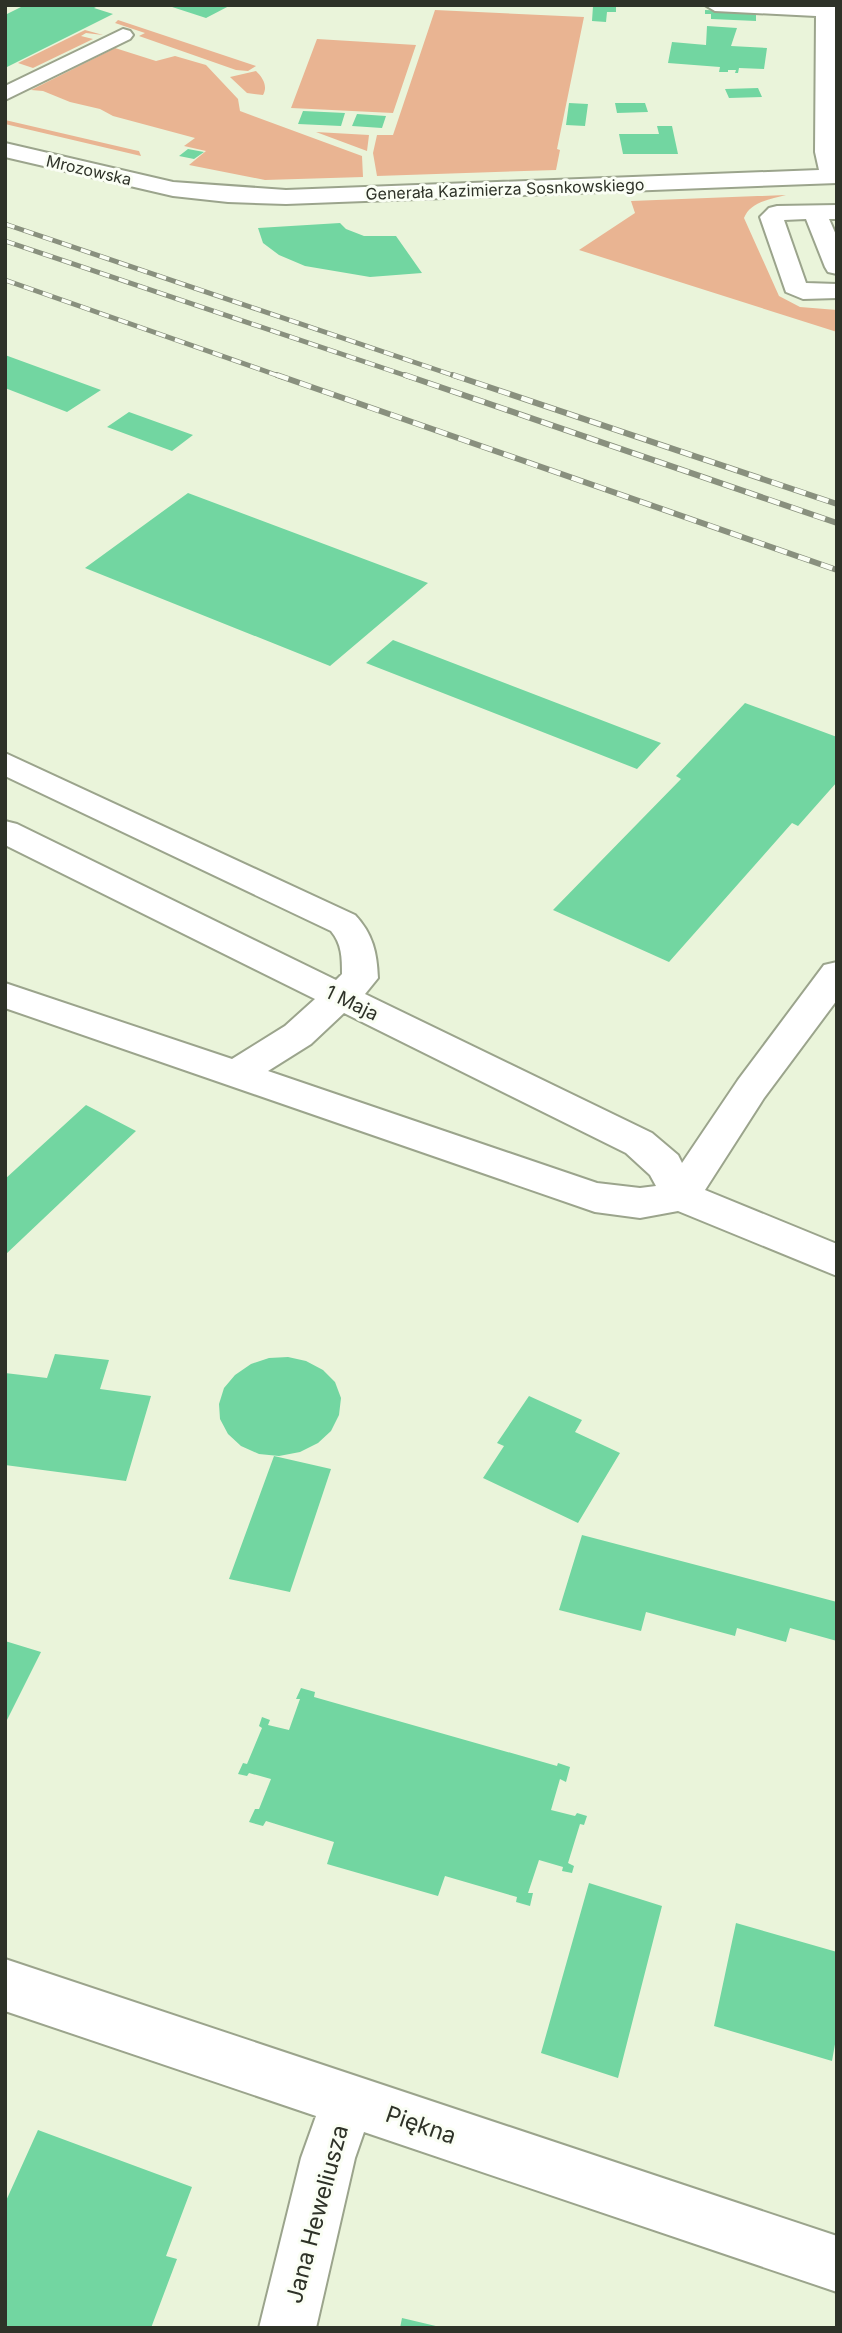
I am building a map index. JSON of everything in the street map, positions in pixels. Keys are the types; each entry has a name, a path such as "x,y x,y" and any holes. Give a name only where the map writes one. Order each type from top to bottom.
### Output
{"street":[{"path":"715,5 826,8 826,152 834,176"},
{"path":"5,94 123,34"},
{"name":"Mrozowska","path":"5,150 173,189"},
{"name":"Generała Kazimierza Sosnkowskiego","path":"173,189 228,195 286,197 834,176"},
{"path":"837,267 826,213 777,213 772,218 795,287 803,292 837,291"},
{"path":"5,763 343,923 353,933 360,946 350,987 298,1035 235,1074"},
{"name":"1 Maja","path":"5,832 350,987 639,1143 664,1165 681,1196"},
{"path":"681,1196 751,1089 830,994"},
{"path":"5,995 595,1198 640,1203 681,1196 837,1261"},
{"name":"Piękna","path":"5,1985 837,2264"},
{"name":"Jana Heweliusza","path":"287,2328 328,2158 348,2100"}],"shaded area":[{"path":"435,10 584,17 557,149 560,150 556,170 377,176 373,153 377,135 393,135"},
{"path":"118,20 256,66 248,71 236,70 139,36 145,33 115,23"},
{"path":"85,30 103,35 86,33 81,36 93,39 33,68 18,63"},
{"path":"317,39 416,45 393,113 291,108"},
{"path":"115,48 156,61 175,56 206,65 238,99 240,111 362,156 363,177 265,180 189,165 206,151 184,146 195,138 113,116 100,109 70,102 43,91 31,90"},
{"path":"256,71 264,82 263,95 247,93 230,77"},
{"path":"5,120 139,151 141,156 5,124"},
{"path":"316,132 369,135 367,151"},
{"path":"786,195 756,205 744,218 779,296 800,307 837,310 837,332 579,250 635,213 631,201"}],"building":[{"path":"25,5 100,5 94,8 113,14 5,68 5,15"},
{"path":"166,5 231,5 206,18"},
{"path":"593,6 616,7 616,12 607,12 606,22 592,21"},
{"path":"705,10 756,12 756,21 711,19 711,14 705,14"},
{"path":"707,26 737,28 731,46 767,48 764,69 739,68 738,73 735,73 736,70 719,72 720,67 668,63 672,42 706,45"},
{"path":"758,88 762,97 729,98 725,89"},
{"path":"569,103 588,104 585,126 566,125"},
{"path":"615,103 645,103 648,112 617,113"},
{"path":"303,111 345,113 341,126 298,124"},
{"path":"357,114 386,116 382,128 352,126"},
{"path":"657,126 672,126 678,154 623,154 619,134 659,134"},
{"path":"188,149 204,152 194,159 179,156"},
{"path":"340,223 346,229 364,236 396,236 422,273 370,277 305,266 279,255 263,243 258,228"},
{"path":"5,355 101,390 67,412 5,388"},
{"path":"129,412 193,435 172,451 107,427"},
{"path":"188,493 428,583 330,666 85,568"},
{"path":"393,640 661,743 637,769 366,663"},
{"path":"745,703 837,737 837,782 798,826 792,823 669,962 553,910 681,779 676,776"},
{"path":"86,1105 136,1131 5,1255 5,1179"},
{"path":"55,1354 109,1360 100,1389 151,1396 126,1481 5,1465 5,1373 47,1378"},
{"path":"288,1357 306,1361 323,1370 335,1382 341,1398 339,1415 331,1431 318,1443 300,1452 279,1456 259,1454 241,1446 228,1434 220,1419 219,1404 224,1388 235,1375 251,1364 269,1358"},
{"path":"529,1396 582,1420 575,1432 620,1453 578,1523 483,1478 504,1446 497,1443"},
{"path":"274,1456 331,1469 290,1592 229,1579"},
{"path":"582,1535 837,1602 837,1641 790,1628 786,1642 737,1628 735,1636 646,1612 641,1631 559,1610"},
{"path":"5,1641 41,1652 5,1724"},
{"path":"301,1688 315,1692 314,1697 557,1766 558,1763 570,1767 566,1782 560,1779 551,1810 587,1816 584,1825 580,1824 568,1863 574,1866 572,1873 562,1871 563,1867 539,1860 528,1893 533,1893 530,1906 516,1902 517,1897 445,1876 438,1896 327,1864 334,1842 266,1821 263,1826 249,1822 255,1809 259,1809 271,1779 249,1773 247,1776 238,1774 243,1763 247,1764 262,1728 259,1726 262,1717 270,1720 268,1725 289,1730"},
{"path":"589,1883 662,1906 618,2078 541,2053"},
{"path":"736,1923 837,1952 837,2033 832,2061 714,2026"},
{"path":"38,2130 192,2187 166,2256 177,2259 151,2328 5,2328 5,2203"},
{"path":"402,2318 440,2327 400,2328"}],"railway":[{"path":"5,224 458,377"},
{"path":"5,241 410,377"},
{"path":"5,280 282,377"},
{"path":"277,375 837,570"},
{"path":"405,375 837,523"},
{"path":"453,375 837,504"}]}
